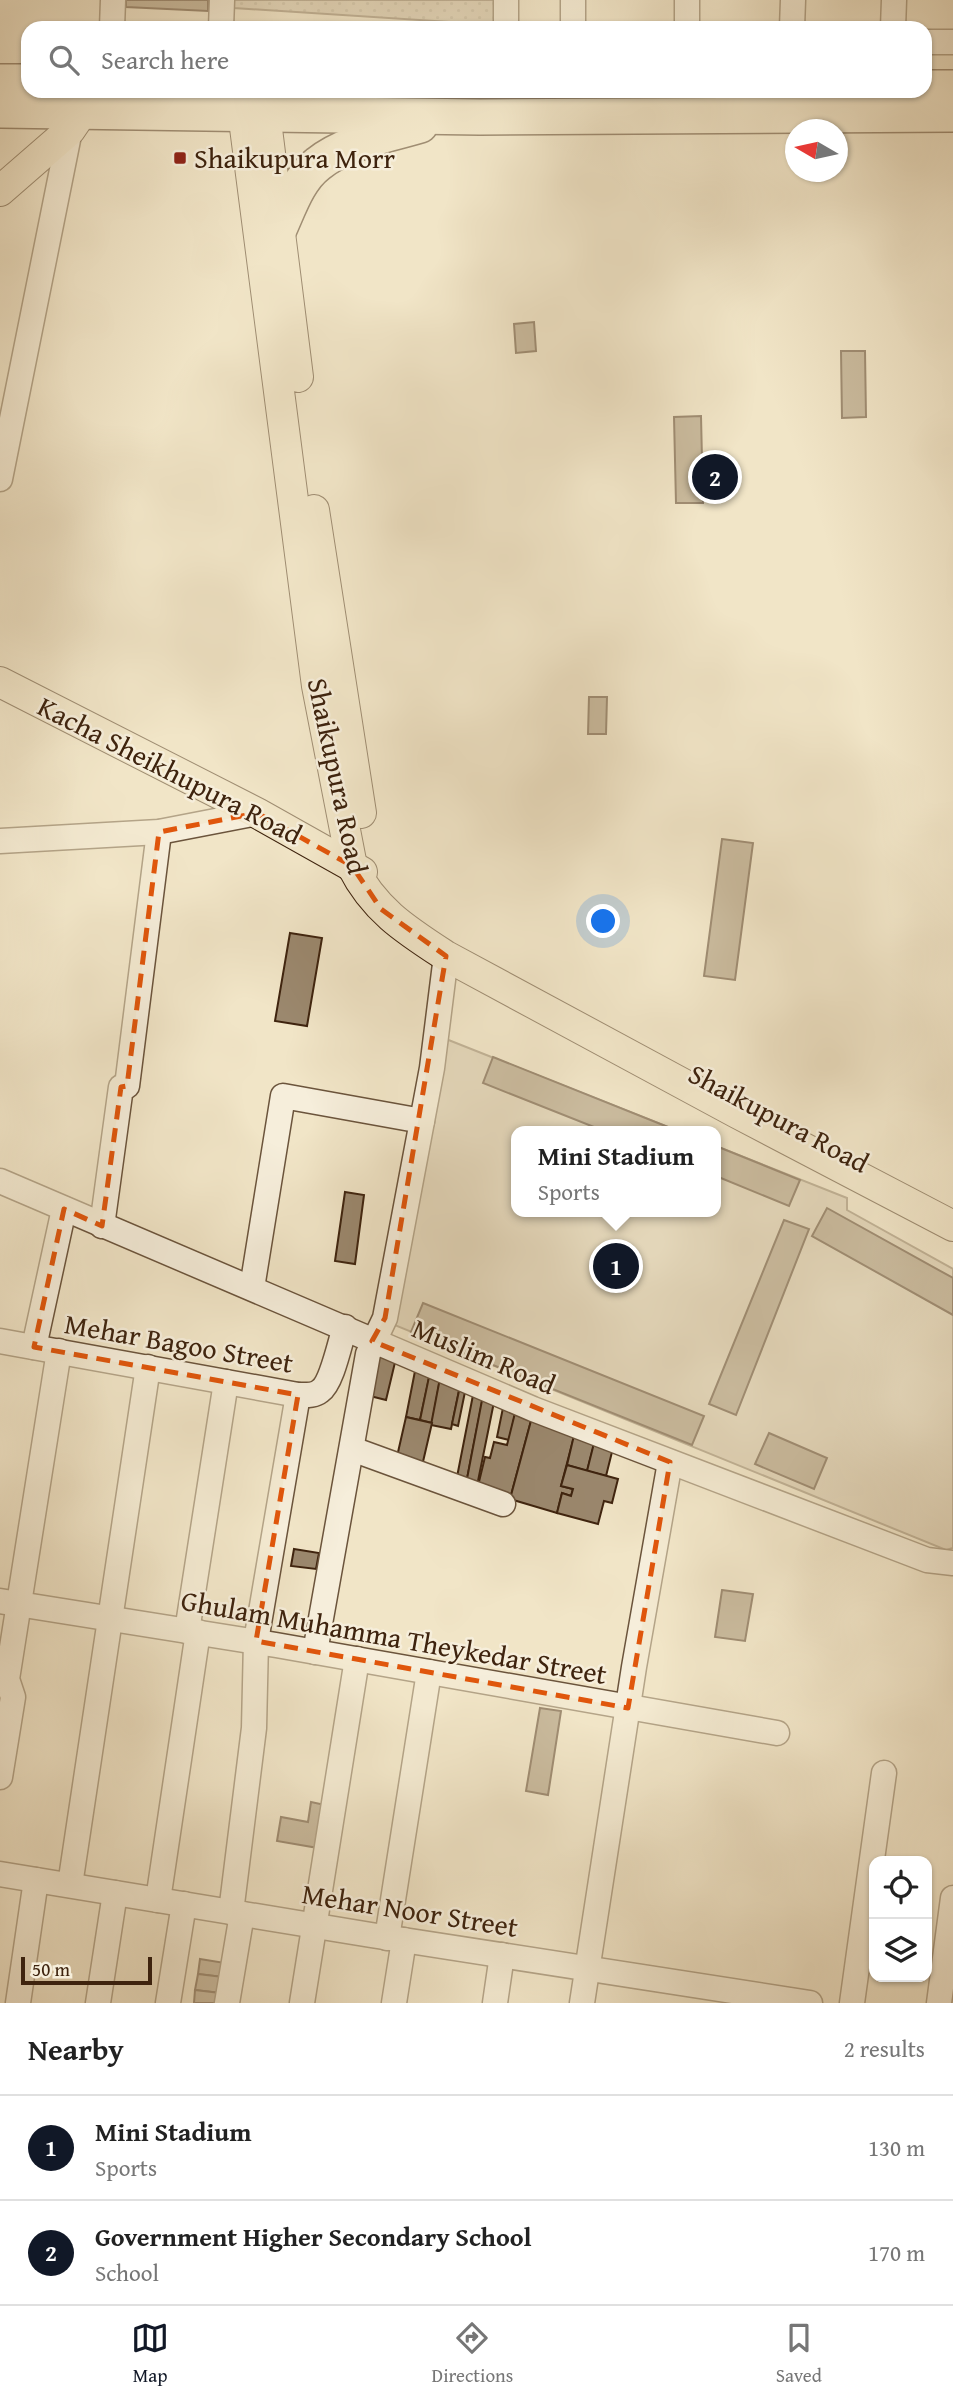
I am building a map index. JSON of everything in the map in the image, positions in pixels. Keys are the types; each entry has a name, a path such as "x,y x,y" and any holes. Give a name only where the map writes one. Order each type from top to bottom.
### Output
{"highway":[{"path":"0,82 21,82"},
{"path":"932,88 953,88"},
{"path":"279,229 295,194 316,164 345,148 470,108"},
{"path":"0,110 77,120 470,108 953,114"}],"main road":[{"name":"Shaikupura Road","path":"254,113 279,229 315,520 368,859 362,886 380,909 446,956 953,1226"},
{"name":"Shaikupura Road","path":"254,113 317,686 365,873 414,918 454,943 744,1101 953,1210"},
{"path":"0,191 77,120"},
{"name":"Kacha Sheikhupura Road","path":"0,682 257,813 365,873"}],"street":[{"path":"112,21 113,0"},
{"path":"221,21 222,0"},
{"path":"506,0 506,21"},
{"path":"573,0 573,21"},
{"path":"687,0 687,21"},
{"path":"792,21 793,0"},
{"path":"893,21 894,0"},
{"path":"932,42 953,42"},
{"path":"0,480 77,120"},
{"path":"0,841 159,832 257,813"},
{"path":"102,1227 121,1087 127,1086 159,832"},
{"path":"315,1652 368,1354 385,1318 432,1068 446,956"},
{"path":"252,1288 283,1096 422,1121"},
{"name":"Muslim Road","path":"0,1181 102,1227 345,1327 533,1409 927,1560 953,1563"},
{"path":"34,1347 64,1209"},
{"name":"Mehar Bagoo Street","path":"0,1341 298,1395 313,1395 325,1387 345,1327"},
{"path":"0,1777 13,1697 7,1679 9,1602 59,1351"},
{"path":"70,1885 148,1367"},
{"path":"158,1900 226,1382"},
{"path":"228,2003 254,1728 256,1642 298,1395"},
{"path":"352,1449 503,1504"},
{"path":"582,2003 670,1462"},
{"name":"Ghulam Muhamma Theykedar Street","path":"9,1602 777,1732"},
{"path":"302,2003 357,1659"},
{"path":"394,2003 395,1939 429,1672"},
{"path":"852,2003 884,1773"},
{"name":"Mehar Noor Street","path":"0,1874 587,1968 699,1994 795,2002"},
{"path":"18,2003 36,1880"},
{"path":"98,2003 115,1893"},
{"path":"939,2003 953,1898"},
{"path":"168,2003 184,1904"},
{"path":"495,2003 502,1955"}],"highlighted area":[{"path":"257,813 352,866 381,909 446,956 385,1318 372,1341 670,1462 628,1708 256,1641 298,1395 34,1347 64,1209 102,1226 121,1087 127,1086 159,832"}],"shaded area":[{"path":"234,0 496,0 496,21 434,21 234,8"},
{"path":"446,1039 665,1126 511,1126 511,1217 721,1217 721,1148 847,1198 847,1210 953,1269 953,1548 946,1550 392,1324"}],"building":[{"path":"126,0 208,0 208,11 126,7"},
{"path":"534,322 536,351 516,353 514,324"},
{"path":"841,351 865,351 866,417 842,418"},
{"path":"701,416 703,503 676,503 674,417"},
{"path":"589,697 607,697 606,734 588,734"},
{"path":"722,839 753,843 735,980 704,976"},
{"path":"290,933 322,938 307,1026 275,1021"},
{"path":"493,1057 666,1126 591,1126 483,1083"},
{"path":"721,1148 800,1180 789,1206 721,1178"},
{"path":"345,1192 364,1195 355,1264 335,1261"},
{"path":"827,1208 953,1278 953,1315 812,1236"},
{"path":"784,1220 809,1229 736,1415 709,1404"},
{"path":"423,1303 704,1416 692,1445 411,1332"},
{"path":"381,1350 397,1354 386,1400 370,1396"},
{"path":"416,1366 431,1369 420,1420 406,1417"},
{"path":"430,1372 441,1374 432,1423 420,1420"},
{"path":"440,1378 460,1386 451,1429 431,1425"},
{"path":"460,1386 466,1387 458,1426 452,1424"},
{"path":"474,1390 484,1392 466,1484 456,1482"},
{"path":"483,1395 495,1397 477,1486 466,1484"},
{"path":"504,1403 517,1406 509,1440 497,1437"},
{"path":"515,1413 532,1417 510,1499 477,1490 485,1457 490,1458 494,1442 507,1445"},
{"path":"406,1417 432,1423 422,1466 396,1461"},
{"path":"532,1417 576,1429 561,1486 573,1489 571,1496 562,1493 557,1513 510,1499"},
{"path":"575,1431 596,1437 587,1471 567,1465"},
{"path":"769,1433 827,1458 814,1489 755,1464"},
{"path":"594,1443 613,1448 606,1476 587,1471"},
{"path":"567,1465 618,1479 612,1503 604,1501 598,1524 557,1513 562,1493 571,1496 573,1489 561,1486"},
{"path":"294,1549 319,1553 316,1569 291,1566"},
{"path":"722,1590 753,1594 745,1641 715,1637"},
{"path":"540,1708 561,1711 548,1795 526,1791"},
{"path":"311,1802 325,1805 318,1848 277,1841 281,1817 308,1822"},
{"path":"200,1959 225,1963 223,1977 198,1974"},
{"path":"198,1974 223,1977 220,1993 195,1990"},
{"path":"195,1990 220,1993 219,2003 194,2003"}],"place":[{"name":"Shaikupura Morr","path":"180,158"},
{"name":"Government Higher Secondary School","path":"715,477"},
{"name":"Mini Stadium","path":"616,1266"}]}
